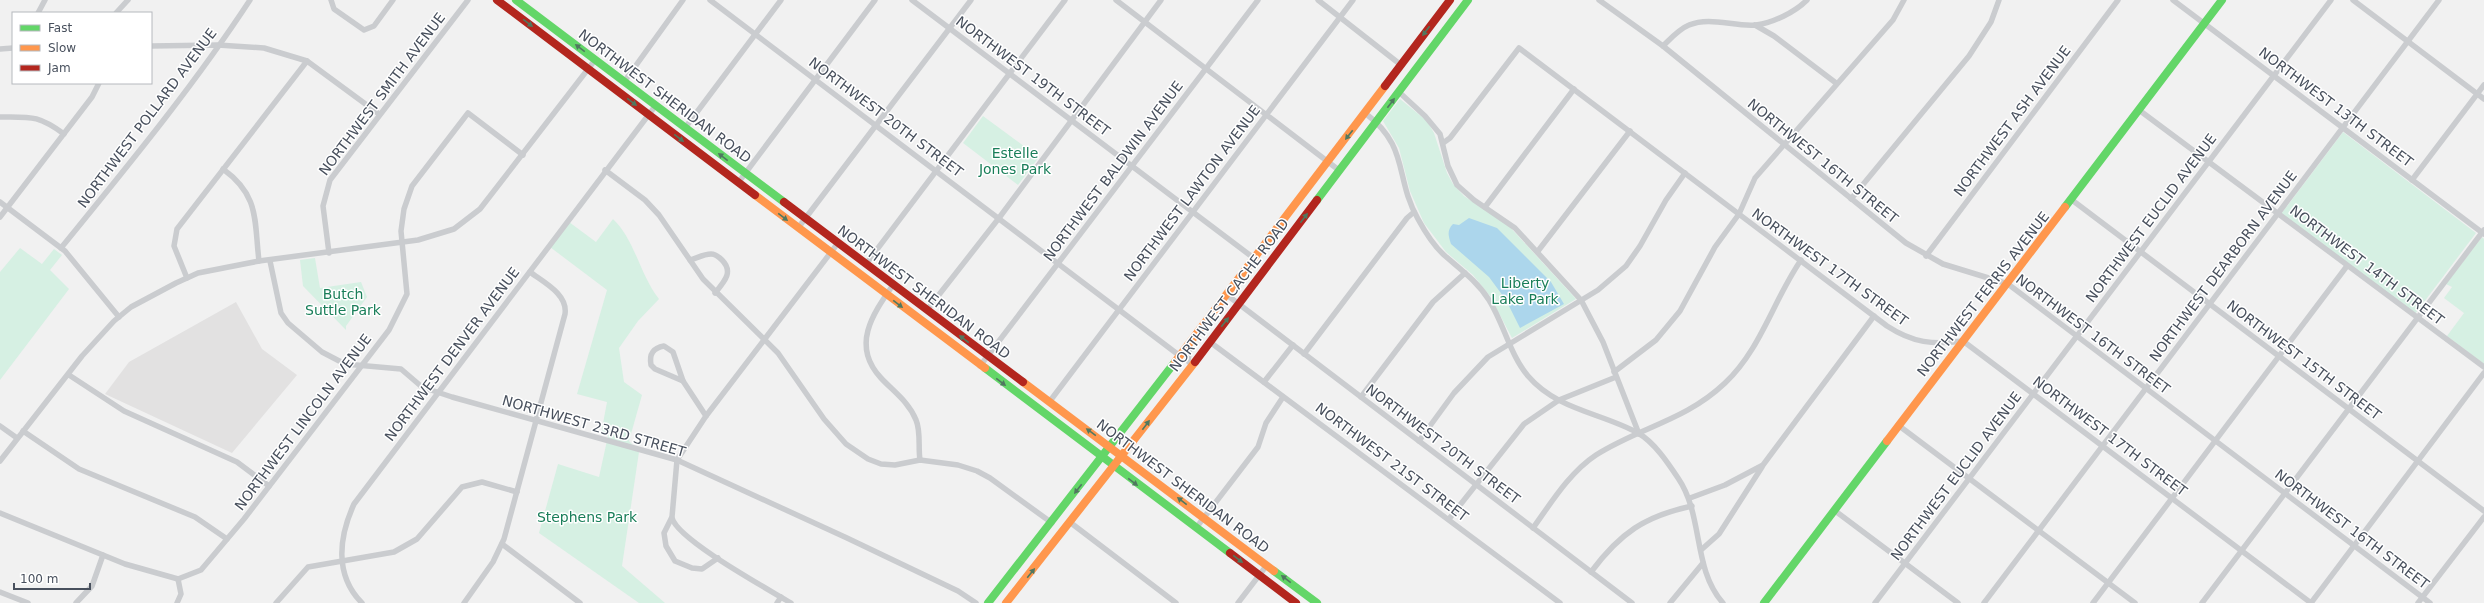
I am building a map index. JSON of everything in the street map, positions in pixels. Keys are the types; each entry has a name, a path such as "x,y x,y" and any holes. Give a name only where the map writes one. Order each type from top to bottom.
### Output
{"main road":[{"name":"NORTHWEST SHERIDAN ROAD","path":"497,0 1296,603"},
{"name":"NORTHWEST SHERIDAN ROAD","path":"516,0 1317,603"},
{"name":"NORTHWEST CACHE ROAD","path":"988,603 1111,447 1450,0"},
{"name":"NORTHWEST CACHE ROAD","path":"1006,603 1071,524 1340,171 1468,0"},
{"name":"NORTHWEST FERRIS AVENUE","path":"1764,603 1898,425 2072,200 2222,0"}],"street":[{"path":"39,12 45,0"},
{"path":"117,12 128,0"},
{"name":"NORTHWEST POLLARD AVENUE","path":"61,248 120,175 250,0"},
{"path":"331,0 334,9 359,28 368,30 393,0"},
{"name":"NORTHWEST SMITH AVENUE","path":"329,253 323,206 330,180 379,114 468,0"},
{"path":"624,82 683,0"},
{"name":"NORTHWEST 20TH STREET","path":"710,0 877,124 1180,356"},
{"path":"685,128 781,0"},
{"path":"738,183 875,0"},
{"name":"NORTHWEST 19TH STREET","path":"912,0 1255,259"},
{"path":"798,228 971,0"},
{"path":"866,264 1065,0"},
{"path":"1116,0 1340,171"},
{"path":"927,310 999,218 1161,0"},
{"name":"NORTHWEST BALDWIN AVENUE","path":"980,366 1258,0"},
{"path":"1318,0 1401,64"},
{"name":"NORTHWEST LAWTON AVENUE","path":"1050,402 1353,0"},
{"name":"NORTHWEST 16TH STREET","path":"1599,0 1663,46 1881,225 1926,256 1943,264 2008,284 2430,603"},
{"path":"1663,46 1676,33 1688,25 1698,22 1727,22 1755,25 1782,17 1807,0"},
{"path":"1449,519 1475,484 1524,424 1559,400 1615,375 1656,340 1680,311 1715,247 1739,214 1755,178 1836,83 1893,20 1904,0"},
{"path":"1851,199 1969,56 1991,22 1999,0"},
{"name":"NORTHWEST ASH AVENUE","path":"1926,256 2118,0"},
{"name":"NORTHWEST 13TH STREET","path":"2173,0 2342,128 2483,232"},
{"name":"NORTHWEST EUCLID AVENUE","path":"1876,603 2331,0"},
{"path":"2354,0 2484,99"},
{"name":"NORTHWEST DEARBORN AVENUE","path":"1984,603 2439,0"},
{"path":"1755,25 1774,36 1836,83"},
{"path":"152,46 218,45 264,48 307,61 379,114"},
{"path":"0,49 12,48"},
{"name":"NORTHWEST 17TH STREET","path":"1443,143 1450,138 1519,48 1874,316 1900,334 1920,342 1939,344 1963,341 2311,603"},
{"path":"0,461 69,375 82,356 119,317 131,307 187,278 198,273 259,262 402,242 454,229 480,209 595,60"},
{"path":"187,278 174,246 174,237 177,228 307,61"},
{"path":"0,217 96,92 99,84"},
{"path":"2412,180 2484,85"},
{"path":"1485,207 1574,89"},
{"path":"1399,92 1425,116 1440,134 1448,166 1457,185 1485,207 1507,221 1538,251 1581,300 1595,326 1639,434 1671,467 1690,498 1703,563 1710,584 1723,603"},
{"name":"NORTHWEST DENVER AVENUE","path":"362,603 355,596 342,560 340,545 347,520 354,504 437,392 530,272 605,170 656,105"},
{"name":"NORTHWEST 14TH STREET","path":"2139,110 2484,367"},
{"name":"NORTHWEST LINCOLN AVENUE","path":"178,579 201,570 269,486 389,330 406,294 402,242 404,209 412,186 468,113 523,155"},
{"path":"1365,113 1377,122 1396,150 1414,212 1434,243 1465,273 1489,300 1527,375 1541,389 1559,400 1639,434"},
{"path":"0,117 36,118 46,122 64,134"},
{"path":"1538,251 1630,131"},
{"path":"223,169 239,181 252,203 259,262"},
{"path":"605,170 645,200 659,215 690,260 716,292 778,353 824,419 846,444 868,459 881,464 895,465 920,460 958,465 977,471 990,478 1052,523"},
{"path":"1419,441 1473,371 1488,357 1581,300 1609,281 1629,262 1640,246 1666,200 1685,173"},
{"name":"NORTHWEST 15TH STREET","path":"2072,200 2484,511"},
{"path":"0,202 61,248 119,317"},
{"path":"1304,354 1407,218 1414,212"},
{"path":"2202,603 2483,232"},
{"path":"791,603 718,558 679,530 673,523 672,517 677,460 706,416 838,243"},
{"path":"690,260 715,254 725,262 728,272 726,280 716,292"},
{"path":"1533,528 1580,469 1596,456 1696,407 1735,373 1756,344 1784,284 1800,260"},
{"name":"NORTHWEST 23RD STREET","path":"270,261 281,313 288,323 322,352 345,364 401,369 422,386 437,392 677,460 958,591 976,603"},
{"path":"2093,603 2347,266"},
{"path":"466,602 493,562 502,544 566,306 560,296 530,272"},
{"path":"1361,398 1433,302 1465,273"},
{"path":"893,285 870,322 866,352 868,361 881,378 900,396 917,421 920,460"},
{"name":"NORTHWEST 20TH STREET","path":"1227,295 1632,603"},
{"path":"1701,550 1719,534 1763,465 1874,316"},
{"name":"NORTHWEST 21ST STREET","path":"1210,342 1560,603"},
{"path":"1190,343 1188,361 1192,365"},
{"path":"1264,382 1293,345"},
{"path":"683,381 651,365 650,357 653,351 658,347 669,348 673,352 683,381 706,416"},
{"path":"2311,603 2484,373"},
{"path":"69,375 124,411 237,462 269,486"},
{"path":"1196,528 1258,446 1266,423 1283,396"},
{"path":"1898,425 2135,603"},
{"path":"0,426 17,438"},
{"path":"23,431 79,469 195,517 227,539"},
{"path":"1690,498 1725,485 1763,465"},
{"path":"276,603 308,567 394,552 406,547 417,539 454,494 462,487 482,482 517,492"},
{"path":"1591,572 1611,547 1637,525 1657,515 1692,506"},
{"path":"1834,510 1958,603"},
{"path":"0,513 103,555 178,579 181,594 177,603"},
{"path":"672,517 664,533 666,546 675,560 692,568 702,569 718,558"},
{"path":"2418,603 2484,518"},
{"path":"1071,524 1176,603"},
{"path":"502,544 580,603"},
{"path":"76,603 92,586 103,555"},
{"path":"1670,603 1703,563"},
{"path":"1238,603 1267,565"},
{"path":"0,592 28,603"},
{"path":"777,603 781,597"}],"shaded area":[{"path":"236,302 262,349 297,375 232,453 105,394 129,362"}],"green space":[{"name":"Liberty Lake Park","path":"1400,99 1427,121 1434,133 1447,173 1453,184 1464,196 1509,226 1576,299 1512,338 1490,296 1473,275 1446,252 1424,223 1410,191 1399,148 1383,121"},
{"name":"Estelle Jones Park","path":"983,116 1039,157 1018,185 963,143"},
{"path":"2343,132 2476,233 2415,314 2281,214"},
{"name":"Stephens Park","path":"613,219 621,227 627,237 652,290 659,299 638,321 619,348 624,382 642,395 629,441 639,452 622,566 665,603 639,603 539,533 558,464 599,477 608,436 601,434 607,402 577,394 607,290 550,247 569,222 596,242"},
{"path":"2482,237 2484,239 2484,364 2447,336 2464,313 2444,298 2452,287 2446,284"},
{"path":"20,248 42,264 54,249 62,255 50,270 69,289 0,380 0,272"},
{"name":"Butch Suttle Park","path":"315,258 320,288 361,282 367,297 346,326 346,330 303,286 300,260"}],"water":[{"path":"1469,218 1497,228 1551,282 1564,304 1520,328 1506,300 1489,277 1451,244 1449,233 1451,226 1453,224 1459,225"}],"traffic: fast":[{"path":"516,0 784,202"},
{"path":"1317,200 1468,0"},
{"path":"2065,207 2222,0"},
{"path":"988,603 1175,362"},
{"path":"985,368 1230,553"},
{"path":"1764,603 1887,441"},
{"path":"1274,571 1317,603"}],"traffic: slow":[{"path":"1175,362 1385,86"},
{"path":"755,195 985,368"},
{"path":"1887,441 2065,207"},
{"path":"1006,603 1195,362"},
{"path":"1023,382 1274,571"}],"traffic: jam":[{"path":"497,0 755,195"},
{"path":"1385,86 1450,0"},
{"path":"1195,362 1317,200"},
{"path":"784,202 1023,382"},
{"path":"1230,553 1296,603"}]}
